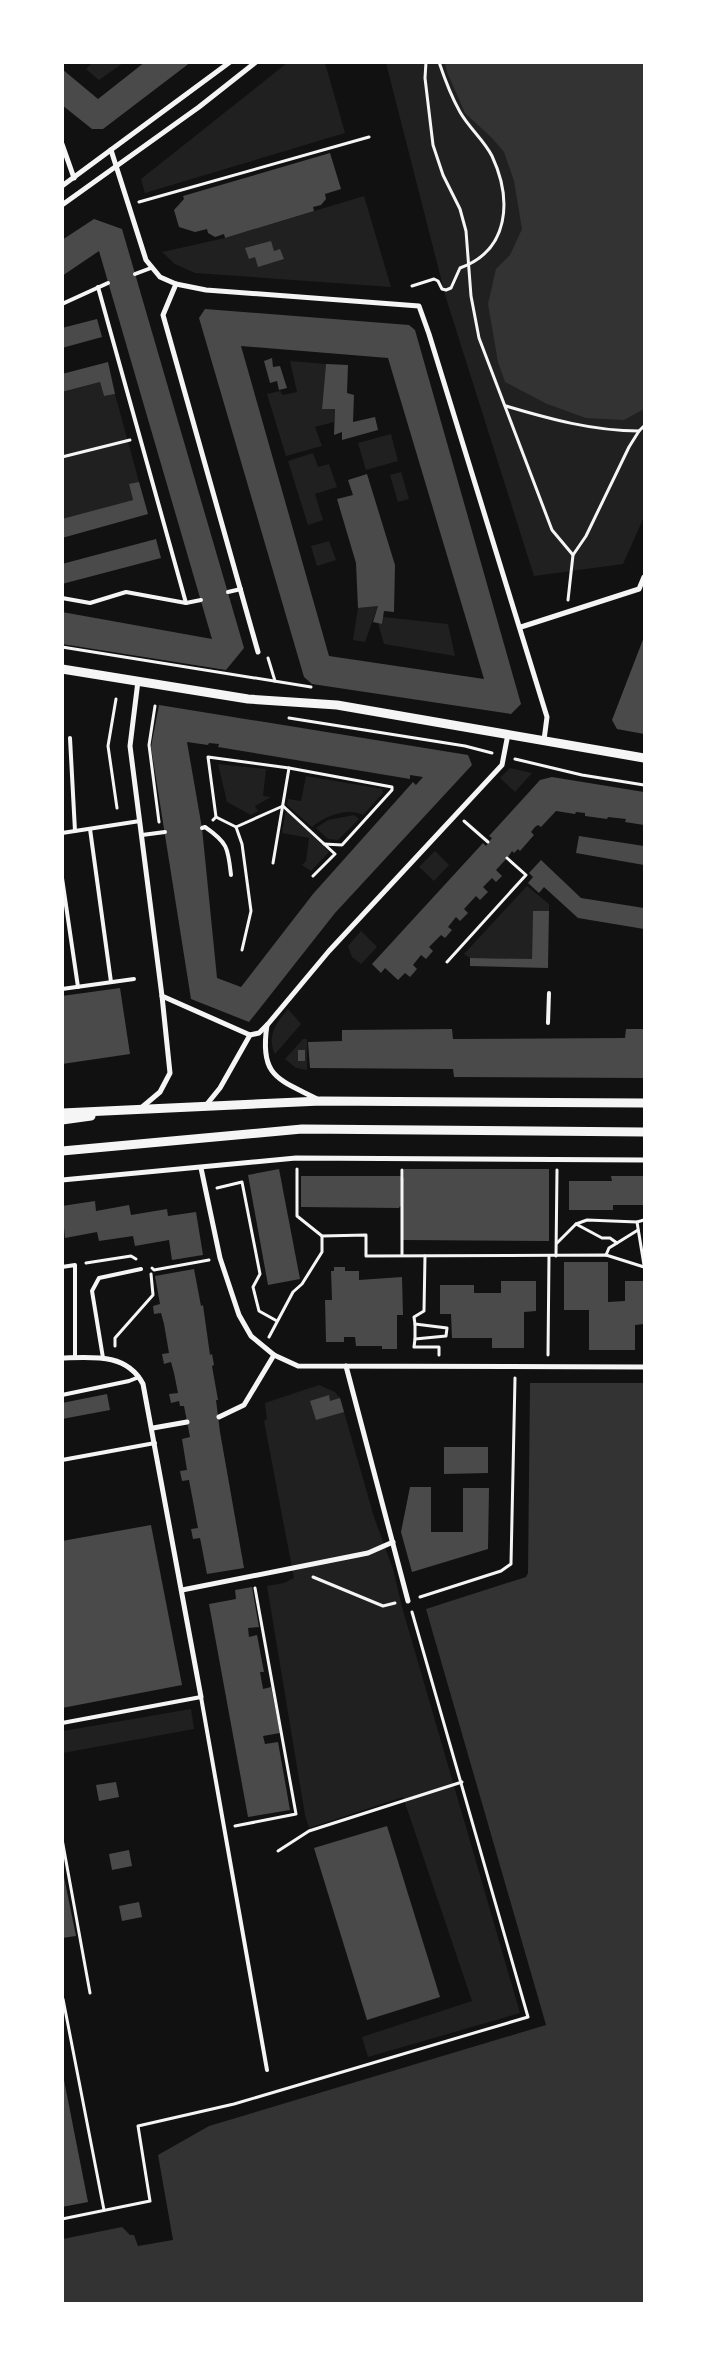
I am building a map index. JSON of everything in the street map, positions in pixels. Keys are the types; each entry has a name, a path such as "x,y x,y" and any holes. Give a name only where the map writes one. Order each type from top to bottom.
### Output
{"street":[{"path":"62,186 230,62"},
{"path":"62,205 256,62"},
{"path":"62,144 74,178"},
{"path":"111,150 118,165 146,260 160,277 176,284 206,290 418,306 521,627 547,717 544,740"},
{"path":"176,284 164,316 258,652"},
{"path":"521,627 639,589 644,577"},
{"path":"62,669 248,699 337,705 644,758"},
{"path":"62,1120 141,1108 160,1092 170,1073 130,746 138,681"},
{"path":"162,996 250,1035 259,1033 329,951 502,765 508,734"},
{"path":"267,1025 265,1053 268,1067 282,1080 321,1101"},
{"path":"207,1104 220,1088 250,1035"},
{"path":"62,1112 207,1104 321,1101 644,1104"},
{"path":"62,1151 302,1129 644,1132"},
{"path":"62,1180 296,1158 644,1160"},
{"path":"201,1168 220,1258 239,1315 251,1336 274,1355 298,1366 644,1367"},
{"path":"219,1417 244,1405 274,1355"},
{"path":"62,1358 103,1358 116,1360 134,1370 145,1389 201,1696"},
{"path":"346,1366 408,1601"},
{"path":"153,1428 187,1422"},
{"path":"182,1590 368,1554 393,1542"}],"lane":[{"path":"135,274 151,268"},
{"path":"62,304 108,283"},
{"path":"98,287 186,603"},
{"path":"228,592 240,588"},
{"path":"62,598 90,603 126,592 186,603 200,600"},
{"path":"70,738 75,831"},
{"path":"62,833 140,821"},
{"path":"90,828 111,982"},
{"path":"204,828 222,839 228,854 231,875"},
{"path":"142,835 163,832"},
{"path":"62,878 78,987"},
{"path":"62,989 134,979"},
{"path":"548,1023 549,993"},
{"path":"62,1267 75,1265 75,1358"},
{"path":"103,1358 92,1291 99,1278 141,1269"},
{"path":"62,1395 129,1382 139,1377"},
{"path":"62,1460 155,1443"},
{"path":"62,1723 201,1696 268,2070"}],"path":[{"path":"426,62 425,78 433,146 443,175 460,209 466,231 471,296 479,338 494,382 506,406 552,530 573,555"},
{"path":"412,286 434,279 438,280 442,289 450,288 460,268 470,265 489,251 501,230 504,209 503,188 491,155 461,114 450,92 439,62"},
{"path":"130,205 369,136"},
{"path":"506,406 585,427 610,431 638,431"},
{"path":"567,613 573,555 586,536 629,446 638,431 644,426"},
{"path":"62,457 140,438"},
{"path":"62,647 313,687"},
{"path":"258,652 267,655 275,680"},
{"path":"116,699 108,746 117,808"},
{"path":"155,706 149,745 163,832"},
{"path":"286,718 465,746 582,775 644,785"},
{"path":"216,817 208,757 289,768 392,787 392,790 342,845 324,844"},
{"path":"273,863 289,768"},
{"path":"236,827 283,806"},
{"path":"283,806 335,854 313,876"},
{"path":"456,814 488,842"},
{"path":"216,817 236,827 242,844 250,911 242,950"},
{"path":"204,828 216,817"},
{"path":"447,962 526,875 507,858"},
{"path":"402,1159 402,1255"},
{"path":"556,1256 557,1160"},
{"path":"234,1185 242,1182 260,1274 253,1288 259,1311 277,1321"},
{"path":"297,1183 297,1216 322,1236 366,1235 366,1256 606,1255 644,1266 636,1222"},
{"path":"557,1243 576,1224 587,1220 636,1222 644,1220"},
{"path":"576,1224 602,1238 610,1238 617,1244"},
{"path":"606,1255 610,1248 638,1230"},
{"path":"264,1347 293,1292 302,1284 322,1252 322,1236"},
{"path":"425,1256 424,1311 414,1317 414,1347 439,1347 439,1367"},
{"path":"548,1367 549,1256"},
{"path":"116,1360 115,1338 154,1295 151,1274 154,1270"},
{"path":"414,1324 447,1328 446,1336 414,1339"},
{"path":"308,1566 313,1578 383,1606 408,1601 501,1571 511,1564 515,1366"},
{"path":"225,1828 296,1814 252,1577"},
{"path":"62,2219 150,2200 138,2126 234,2104 528,2017 462,1782 408,1601"},
{"path":"278,1851 309,1831 462,1782"},
{"path":"62,1839 90,1993"},
{"path":"63,1999 104,2210"}],"shaded area":[{"path":"92,63 123,63 99,80 86,69"},
{"path":"287,63 325,63 345,133 145,193 141,179"},
{"path":"386,63 644,63 644,517 623,564 534,576 446,298"},
{"path":"445,63 644,63 644,409 624,420 586,418 547,404 505,382 498,362 488,304 496,269 510,255 522,229 514,181 504,152 465,113"},
{"path":"364,196 391,287 195,273 175,264 162,252 225,238"},
{"path":"290,361 326,364 322,408 335,409 334,422 315,427 322,446 286,456 267,394 280,391 283,395 297,392"},
{"path":"100,382 104,396 115,394 139,482 129,485 133,500 63,519 63,392"},
{"path":"391,434 398,461 366,470 358,443"},
{"path":"313,453 318,467 329,464 337,487 315,494 323,520 308,525 288,461"},
{"path":"401,472 409,499 398,502 390,475"},
{"path":"329,541 336,560 317,566 311,546"},
{"path":"378,606 365,642 353,640 358,608"},
{"path":"383,617 448,624 455,656 384,644 378,623 382,624"},
{"path":"218,764 266,769 263,796 271,797 255,806 258,811 251,815 227,802"},
{"path":"510,768 532,773 515,792 500,778"},
{"path":"306,776 382,789 383,793 363,815 343,812 329,816 312,827 287,805 288,799 301,801"},
{"path":"286,809 329,852 311,871 302,865 306,861 309,838 282,833"},
{"path":"354,815 359,819 338,840 328,839 316,828 328,820"},
{"path":"435,851 449,865 434,881 419,867"},
{"path":"527,886 549,904 549,911 533,911 532,959 470,958 464,954"},
{"path":"361,931 377,947 361,964 352,957 348,946"},
{"path":"288,1009 301,1024 275,1054 272,1035 280,1019"},
{"path":"303,1039 307,1039 307,1070 296,1068 285,1059"},
{"path":"530,1383 644,1383 644,2303 63,2303 63,2239 122,2227 130,2235 134,2235 138,2246 173,2240 158,2155 209,2126 546,2025 426,1609 526,1577 528,1573"},
{"path":"319,1385 335,1392 340,1398 374,1517 393,1569 402,1607 520,2013 368,2057 362,2037 472,2001 403,1797 309,1828 305,1815 267,1586 284,1583 294,1578 264,1421 267,1419 265,1403"},
{"path":"191,1709 194,1729 63,1753 63,1731"}],"building":[{"path":"145,62 191,62 103,129 92,129 62,105 62,69 98,99"},
{"path":"330,153 341,189 325,194 326,199 321,205 313,207 314,211 225,238 224,234 215,237 208,233 207,229 195,232 179,227 174,210 184,199 183,196"},
{"path":"94,219 122,229 244,648 226,670 62,644 62,612 212,639 99,251 62,276 62,240"},
{"path":"271,241 274,251 280,249 284,259 258,267 255,257 249,259 245,248"},
{"path":"205,309 409,325 415,330 521,704 511,714 312,684 304,677 199,318","holes":["241,346 388,358 484,679 329,656"]},
{"path":"97,319 102,337 62,348 62,328"},
{"path":"272,358 273,367 280,366 287,388 279,390 277,381 270,383 264,361"},
{"path":"108,362 115,394 104,396 100,382 62,392 62,374"},
{"path":"326,364 348,365 347,393 354,395 353,422 375,417 378,430 342,440 342,432 334,435 335,409 322,409"},
{"path":"367,474 395,565 394,612 384,611 382,624 373,622 378,606 358,608 356,563 337,499 353,495 348,480"},
{"path":"139,482 148,514 62,538 62,519 133,500 129,484"},
{"path":"156,539 161,558 62,584 62,564"},
{"path":"644,637 644,734 617,729 612,720"},
{"path":"159,705 468,755 472,765 335,913 249,1022 191,999 151,747","holes":["187,742 208,745 209,743 219,744 218,747 410,779 410,775 423,777 416,785 413,782 313,894 241,987 217,978 202,828"]},
{"path":"552,777 644,792 644,825 625,822 626,819 608,817 607,819 585,816 585,813 576,812 575,814 556,811 541,827 538,825 535,827 531,832 534,835 520,851 518,849 514,853 512,851 496,870 502,876 496,882 492,878 483,887 488,892 480,900 476,896 464,909 468,913 460,921 456,917 448,927 452,930 445,938 441,935 429,947 433,951 426,959 421,955 413,965 417,969 410,977 405,973 398,980 385,968 381,973 372,964 483,843 486,846 492,838 489,836 540,780"},
{"path":"579,836 644,846 644,865 576,853"},
{"path":"541,860 581,898 644,908 644,929 578,918 544,887 539,893 528,883 533,877 529,873"},
{"path":"533,911 549,911 548,968 470,966 470,958 532,959"},
{"path":"120,988 130,1054 62,1064 62,996"},
{"path":"452,1029 453,1039 625,1038 626,1029 644,1029 644,1078 454,1077 453,1069 310,1068 308,1042 342,1041 342,1030"},
{"path":"298,1050 305,1050 305,1061 298,1061"},
{"path":"279,1169 300,1279 268,1285 248,1175"},
{"path":"404,1169 549,1169 549,1241 403,1240 403,1206 399,1208 301,1207 301,1176 400,1176 404,1178"},
{"path":"611,1176 644,1176 644,1205 613,1205 613,1210 569,1210 569,1181 612,1181"},
{"path":"95,1201 96,1211 129,1205 131,1215 167,1209 168,1216 196,1212 203,1255 172,1260 169,1240 135,1246 133,1236 99,1241 97,1232 65,1238 62,1206"},
{"path":"564,1262 608,1262 608,1302 625,1301 625,1281 644,1281 644,1324 635,1325 635,1350 589,1350 589,1310 564,1310"},
{"path":"334,1267 345,1267 345,1271 359,1271 359,1280 402,1277 403,1315 397,1315 397,1349 382,1349 382,1346 356,1346 355,1337 344,1337 344,1342 326,1342 325,1300 332,1300 331,1271 334,1271"},
{"path":"194,1269 201,1306 203,1305 210,1355 212,1354 214,1365 212,1366 218,1400 216,1400 220,1432 244,1568 207,1574 200,1538 193,1539 191,1529 198,1528 189,1480 182,1481 180,1471 187,1470 182,1439 190,1437 184,1406 180,1406 179,1401 171,1403 169,1394 178,1393 171,1362 164,1364 162,1354 169,1353 161,1313 154,1314 153,1306 160,1304 155,1276"},
{"path":"501,1281 536,1281 536,1311 524,1312 524,1348 492,1348 492,1338 452,1338 451,1314 440,1314 440,1285 474,1285 474,1293 501,1293"},
{"path":"107,1394 110,1410 62,1419 62,1403"},
{"path":"329,1395 330,1401 340,1398 344,1412 316,1420 310,1401"},
{"path":"444,1447 488,1447 488,1473 444,1474"},
{"path":"410,1487 431,1487 431,1532 463,1532 463,1488 489,1488 488,1549 412,1572 401,1532"},
{"path":"151,1525 182,1685 62,1708 62,1541"},
{"path":"252,1587 259,1627 248,1628 249,1637 257,1635 264,1672 260,1672 263,1689 271,1687 280,1733 263,1736 265,1744 278,1742 290,1810 248,1817 209,1604 236,1599 235,1590"},
{"path":"116,1782 119,1797 99,1801 96,1785"},
{"path":"387,1826 440,1997 367,2020 314,1848"},
{"path":"129,1850 132,1866 112,1870 109,1854"},
{"path":"62,1867 76,1936 62,1938"},
{"path":"139,1902 142,1917 122,1921 119,1906"},
{"path":"62,2070 88,2202 62,2207"}]}
